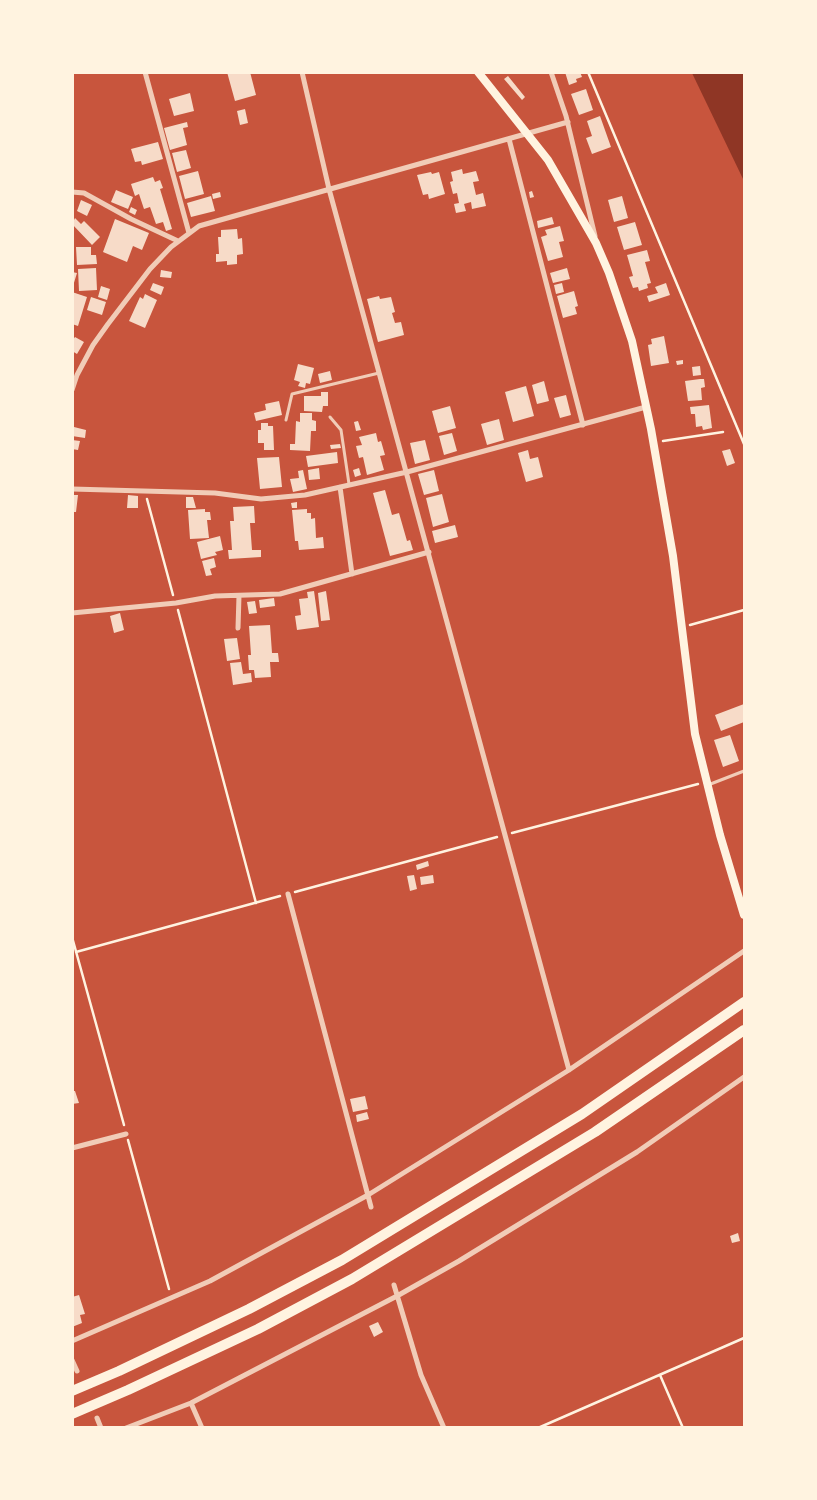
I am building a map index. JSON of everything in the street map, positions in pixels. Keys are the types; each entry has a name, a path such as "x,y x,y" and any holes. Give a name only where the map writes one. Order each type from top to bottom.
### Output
{"highway":[{"path":"72,1391 119,1371 249,1309 342,1260 582,1114 744,1002"},
{"path":"72,1414 258,1329 352,1278 596,1132 744,1030"}],"main road":[{"path":"478,72 548,160 596,243 609,272 632,341 653,442 673,556 695,734 720,835 744,915"}],"street":[{"path":"146,72 189,233"},
{"path":"302,72 329,188 408,472 569,1070"},
{"path":"552,72 568,122 596,243"},
{"path":"72,390 77,375 93,345 150,269 178,241 200,226 215,220 568,122"},
{"path":"509,139 583,425"},
{"path":"72,192 84,193 178,241"},
{"path":"72,489 215,493 261,499 305,495 408,472 646,407"},
{"path":"340,487 352,574"},
{"path":"72,613 215,596 280,594 429,552"},
{"path":"238,628 239,596"},
{"path":"288,894 371,1207"},
{"path":"72,1341 210,1281 368,1195 569,1070 744,951"},
{"path":"126,1428 191,1403 397,1296 458,1262 637,1152 744,1077"},
{"path":"72,1148 126,1134"},
{"path":"394,1286 421,1375 444,1428"},
{"path":"72,1360 77,1371"},
{"path":"191,1403 202,1428"},
{"path":"97,1418 101,1428"}],"lane":[{"path":"286,420 292,394 380,373"},
{"path":"330,417 341,430 350,485"},
{"path":"707,783 744,771"}],"path":[{"path":"588,72 744,444"},
{"path":"653,442 723,432"},
{"path":"146,491 150,515 176,602 256,903"},
{"path":"682,627 744,610"},
{"path":"76,952 506,835 707,783"},
{"path":"72,937 171,1298"},
{"path":"538,1428 744,1338"},
{"path":"660,1376 683,1428"}],"shaded area":[{"path":"692,73 744,73 744,181"}],"building":[{"path":"227,72 250,72 256,95 235,101"},
{"path":"565,72 580,72 582,77 576,79 577,82 569,85"},
{"path":"508,76 525,97 522,100 504,79"},
{"path":"586,89 593,110 579,115 571,94"},
{"path":"190,93 194,111 174,116 169,99"},
{"path":"245,109 248,123 240,125 237,111"},
{"path":"600,116 611,147 592,154 586,138 592,136 587,121"},
{"path":"187,122 188,127 183,128 187,145 170,150 164,128"},
{"path":"158,142 163,159 142,165 141,161 135,162 131,149"},
{"path":"186,150 191,168 177,172 172,153"},
{"path":"462,169 463,174 476,171 479,181 473,182 476,195 483,193 486,206 472,209 471,202 464,204 466,211 456,213 454,204 459,203 457,193 453,194 450,182 453,181 451,172"},
{"path":"198,171 204,194 185,199 179,176"},
{"path":"431,172 432,174 439,172 445,194 429,199 428,194 423,195 417,175"},
{"path":"153,177 155,182 160,180 163,188 160,189 172,229 166,231 163,222 156,224 150,207 144,209 139,194 135,196 131,184"},
{"path":"116,190 133,197 128,209 111,202"},
{"path":"532,191 534,197 530,198 529,192"},
{"path":"220,192 221,197 213,199 212,194"},
{"path":"211,196 215,211 191,217 187,203"},
{"path":"622,196 628,218 614,222 608,200"},
{"path":"81,200 92,205 87,216 77,211"},
{"path":"131,207 137,210 135,215 129,212"},
{"path":"552,217 554,224 538,228 537,221"},
{"path":"75,218 81,224 84,221 100,237 92,245 72,224"},
{"path":"115,219 149,233 142,250 133,246 127,262 103,252"},
{"path":"635,222 642,245 624,250 617,227"},
{"path":"560,226 564,241 559,242 563,257 548,261 541,237 547,235 545,230"},
{"path":"237,229 238,239 242,238 243,254 237,255 237,264 227,265 227,261 216,262 216,254 219,254 218,237 221,237 221,230"},
{"path":"76,247 91,247 91,255 96,255 97,264 77,265"},
{"path":"647,250 650,261 645,262 651,283 647,284 648,288 639,291 638,287 633,288 629,277 633,276 627,255"},
{"path":"96,268 97,290 79,291 78,269"},
{"path":"567,268 570,279 553,283 550,273"},
{"path":"161,270 172,272 171,278 160,277"},
{"path":"72,272 77,273 73,286 72,286"},
{"path":"153,283 164,287 161,295 150,290"},
{"path":"562,283 564,292 556,294 554,285"},
{"path":"666,283 670,295 649,302 647,296 658,293 655,287"},
{"path":"101,286 110,289 107,300 98,297"},
{"path":"574,291 578,306 575,307 577,314 563,318 557,296"},
{"path":"72,292 87,297 78,326 72,324"},
{"path":"145,294 157,300 145,328 129,321 140,297 143,299"},
{"path":"379,296 380,299 391,297 395,312 392,313 395,323 401,322 404,335 378,342 367,299"},
{"path":"91,297 106,302 102,315 87,310"},
{"path":"664,336 669,363 651,366 648,345 652,344 651,339"},
{"path":"75,337 84,342 77,354 72,351 72,341"},
{"path":"683,360 683,364 677,365 676,361"},
{"path":"298,364 314,368 310,384 306,383 305,388 298,386 300,382 294,380"},
{"path":"700,366 701,375 693,376 692,367"},
{"path":"330,371 332,380 320,383 318,374"},
{"path":"704,379 705,387 701,388 702,400 688,401 685,381"},
{"path":"544,381 549,401 537,404 532,385"},
{"path":"526,386 534,416 513,422 505,392"},
{"path":"321,392 328,392 328,406 323,406 322,412 304,411 304,396 321,396"},
{"path":"566,395 571,415 560,418 554,398"},
{"path":"279,401 282,415 256,421 254,413 266,410 265,404"},
{"path":"709,405 712,428 703,430 702,426 696,427 695,414 691,414 690,407"},
{"path":"450,406 456,428 438,433 432,411"},
{"path":"300,413 312,413 312,420 316,421 316,431 311,431 310,451 290,450 290,444 295,444 296,421 300,422"},
{"path":"499,419 504,440 487,445 481,424"},
{"path":"358,421 361,430 356,431 354,422"},
{"path":"261,423 268,423 268,426 273,426 274,450 264,450 264,443 258,443 258,430 261,430"},
{"path":"74,427 86,430 85,438 72,436"},
{"path":"376,433 378,442 381,441 385,455 380,456 384,470 367,475 363,457 359,458 356,446 362,445 359,437"},
{"path":"452,433 457,451 444,455 439,436"},
{"path":"72,440 80,441 78,450 72,449"},
{"path":"425,440 430,460 415,464 410,443"},
{"path":"340,444 341,448 331,449 330,445"},
{"path":"730,449 735,463 727,466 722,451"},
{"path":"528,450 530,459 538,457 543,477 526,482 518,453"},
{"path":"337,452 338,463 308,467 306,456"},
{"path":"279,457 282,487 260,489 257,458"},
{"path":"319,468 320,479 309,480 308,470"},
{"path":"359,468 361,475 355,477 353,470"},
{"path":"303,470 307,489 293,492 290,479 299,478 298,471"},
{"path":"434,470 439,491 424,495 418,474"},
{"path":"385,490 392,515 399,513 407,541 410,540 413,550 390,556 373,493"},
{"path":"442,494 449,522 433,527 426,498"},
{"path":"72,495 78,495 76,512 72,512"},
{"path":"128,495 138,496 138,508 127,508"},
{"path":"186,497 193,497 196,508 186,508"},
{"path":"297,502 297,508 292,508 291,503"},
{"path":"254,506 255,523 250,523 252,550 261,550 261,557 229,559 228,550 232,550 230,521 234,521 233,507"},
{"path":"205,509 205,512 210,512 211,520 207,520 209,538 190,539 188,510"},
{"path":"307,509 307,513 311,513 311,519 315,518 316,538 323,537 324,548 299,550 298,541 295,541 292,510"},
{"path":"455,525 458,537 435,543 432,531"},
{"path":"220,536 223,550 215,552 217,555 201,559 197,542"},
{"path":"214,558 216,567 210,569 212,575 206,576 202,561"},
{"path":"314,591 319,627 297,630 295,616 301,615 299,599 308,598 307,592"},
{"path":"326,591 330,620 321,621 318,593"},
{"path":"274,598 275,606 260,608 259,600"},
{"path":"255,601 257,613 249,614 247,602"},
{"path":"120,613 124,630 114,633 110,616"},
{"path":"270,625 272,653 278,653 279,662 270,662 271,677 255,678 254,670 249,670 248,655 251,655 249,626"},
{"path":"237,638 240,659 227,661 224,639"},
{"path":"241,662 243,674 251,673 252,682 233,685 230,663"},
{"path":"744,704 744,722 721,731 715,715"},
{"path":"730,735 739,761 723,767 714,740"},
{"path":"428,861 429,866 417,870 416,865"},
{"path":"414,875 417,889 410,891 407,876"},
{"path":"433,875 434,883 421,885 420,877"},
{"path":"72,1091 75,1091 79,1103 72,1104"},
{"path":"365,1096 368,1109 353,1112 350,1099"},
{"path":"367,1112 369,1119 357,1122 356,1115"},
{"path":"738,1233 740,1241 732,1243 730,1236"},
{"path":"79,1295 85,1314 80,1315 82,1323 72,1327 72,1297"},
{"path":"378,1322 383,1332 374,1337 369,1326"}]}
